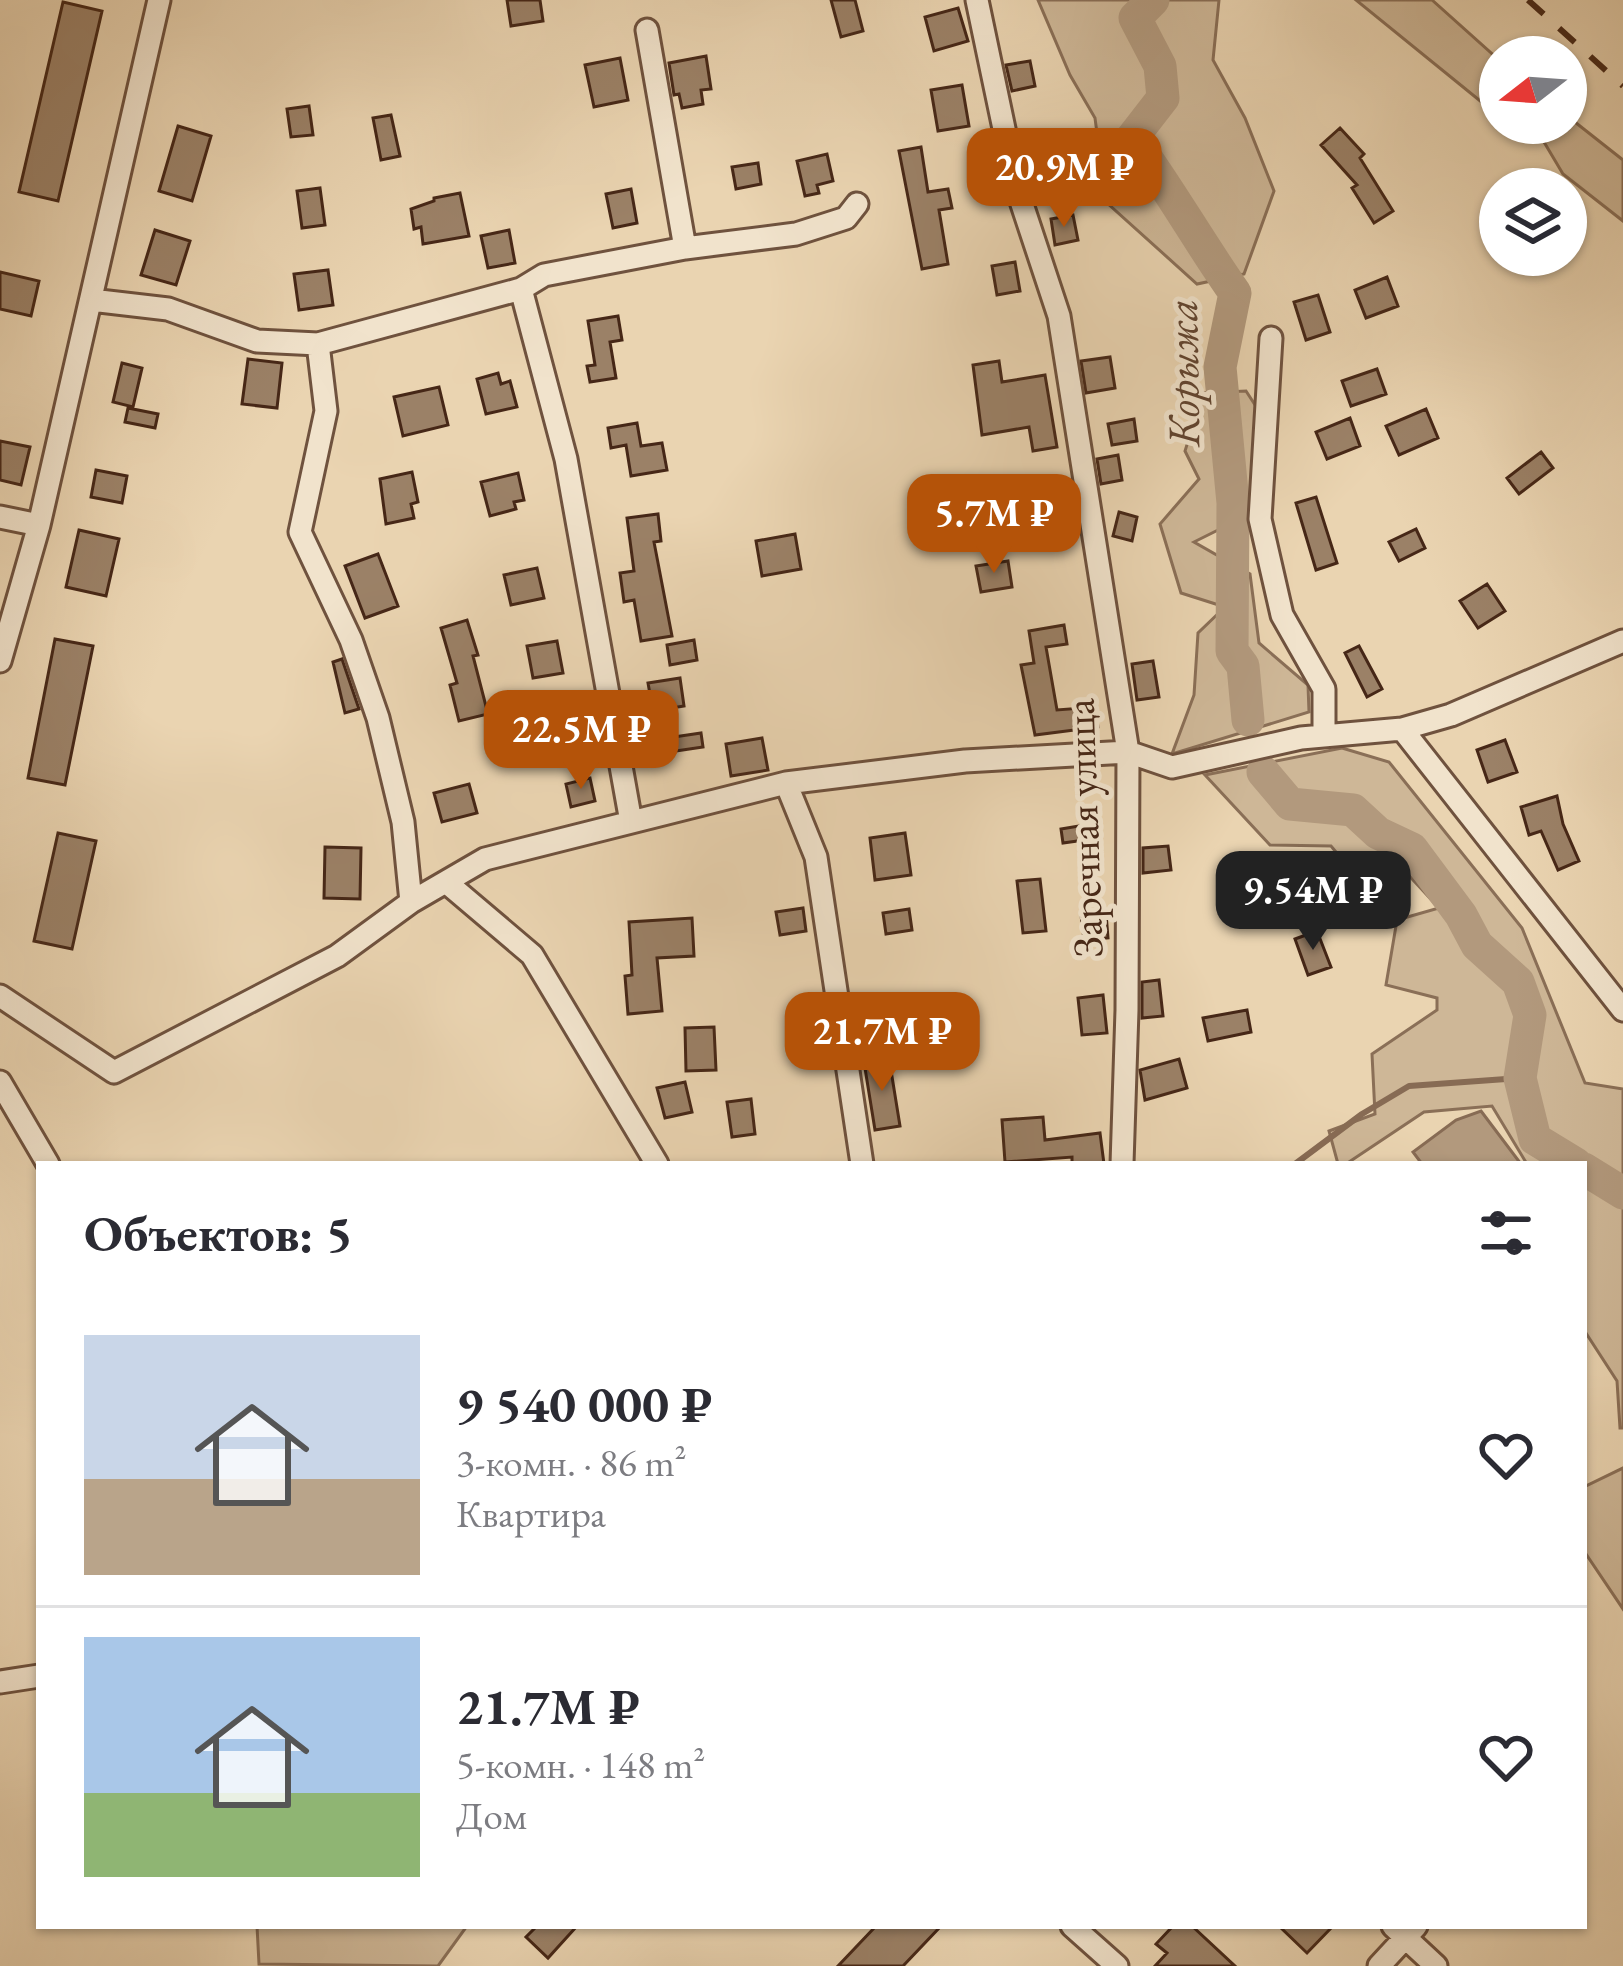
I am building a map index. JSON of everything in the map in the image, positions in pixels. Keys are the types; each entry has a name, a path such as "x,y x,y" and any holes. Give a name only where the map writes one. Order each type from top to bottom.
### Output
{"street":[{"path":"0,661 39,525 160,0"},
{"name":"Заречная улица","path":"977,0 1016,186 1059,316 1129,752 1121,1161"},
{"path":"647,30 685,248"},
{"path":"92,300 169,309 257,341 318,344 521,289 544,275 685,248 796,234 846,218 857,204"},
{"path":"521,289 566,459 631,822"},
{"path":"1271,338 1260,519 1282,615 1324,689 1324,736"},
{"path":"318,344 326,411 299,532 351,640 378,718 404,822 411,902"},
{"path":"0,517 39,525"},
{"path":"0,996 113,1072 337,956 411,902 485,859 786,784 964,761 1129,752 1172,767 1324,736 1402,729 1451,715 1623,641"},
{"path":"1402,729 1623,1010"},
{"path":"786,784 816,857 862,1161"},
{"path":"446,882 532,955 655,1161"},
{"path":"0,1082 46,1161"},
{"path":"0,1682 36,1676"},
{"path":"1075,1929 1117,1966"},
{"path":"1378,1966 1405,1930 1436,1966"}],"shaded area":[{"path":"1038,0 1219,0 1213,60 1245,118 1274,191 1244,274 1197,284 1106,202 1095,118 1070,75"},
{"path":"1356,0 1432,0 1479,42 1479,100"},
{"path":"1587,132 1623,160 1623,221 1587,193 1587,168 1559,168 1545,144 1587,144"},
{"path":"1246,391 1257,408 1250,514 1194,542 1250,574 1259,643 1308,685 1309,712 1172,754 1194,695 1198,633 1225,607 1181,593 1160,524 1199,479 1185,451 1203,393"},
{"path":"1342,748 1389,762 1522,928 1585,1083 1623,1089 1623,1428 1617,1381 1587,1335 1587,1161 1525,1161 1492,1106 1424,1112 1350,1161 1337,1161 1329,1131 1375,1114 1372,1054 1437,1010 1437,998 1386,985 1397,920 1439,908 1401,867 1341,858 1331,846 1270,845 1205,775"},
{"path":"1481,1111 1519,1161 1420,1161 1413,1152 1456,1120"},
{"path":"1623,1468 1623,1609 1587,1555 1587,1486"},
{"path":"257,1929 465,1929 438,1966 259,1964"}],"building":[{"path":"507,0 540,0 543,21 511,26"},
{"path":"831,0 855,0 863,31 841,37"},
{"path":"63,2 102,11 58,201 19,192"},
{"path":"958,8 968,41 934,51 925,17"},
{"path":"706,56 711,89 701,90 703,104 682,108 679,94 674,95 669,63"},
{"path":"620,58 628,100 594,107 585,65"},
{"path":"1030,61 1035,86 1012,91 1006,65"},
{"path":"962,85 969,126 938,131 931,90"},
{"path":"309,106 313,135 291,137 287,109"},
{"path":"391,115 400,156 381,160 373,118"},
{"path":"178,126 211,136 192,201 159,191"},
{"path":"1340,128 1364,154 1360,158 1393,211 1374,223 1352,188 1357,185 1321,145"},
{"path":"1045,135 1052,168 1034,171 1028,138"},
{"path":"921,147 928,192 948,189 952,208 939,210 948,264 922,269 899,151"},
{"path":"827,154 833,181 817,185 819,193 805,196 797,161"},
{"path":"758,163 761,184 736,189 732,167"},
{"path":"320,188 325,225 302,228 297,191"},
{"path":"631,189 637,223 613,228 606,194"},
{"path":"460,193 469,236 423,244 421,227 414,229 411,209"},
{"path":"1073,215 1078,240 1055,245 1051,219"},
{"path":"155,230 190,241 176,285 141,275"},
{"path":"509,230 515,263 488,268 481,236"},
{"path":"1015,262 1020,291 997,295 992,266"},
{"path":"328,270 333,305 299,310 294,274"},
{"path":"0,272 39,281 31,316 0,309"},
{"path":"1387,277 1398,306 1366,318 1355,290"},
{"path":"1318,295 1330,332 1306,340 1294,302"},
{"path":"618,316 622,340 610,342 616,378 590,382 587,366 595,365 588,321"},
{"path":"1110,357 1115,388 1086,393 1081,361"},
{"path":"248,359 282,363 277,408 242,404"},
{"path":"999,361 1002,382 1045,375 1057,447 1033,451 1029,427 982,435 973,365"},
{"path":"122,363 142,368 133,407 113,402"},
{"path":"1377,369 1386,394 1351,406 1342,381"},
{"path":"498,373 501,384 510,381 517,407 486,414 477,379"},
{"path":"439,387 448,425 403,436 394,397"},
{"path":"128,408 158,414 155,428 125,422"},
{"path":"1426,409 1438,438 1399,455 1386,426"},
{"path":"1350,418 1360,446 1327,459 1316,432"},
{"path":"1134,419 1137,441 1112,445 1108,424"},
{"path":"637,423 641,446 662,443 667,470 631,476 626,445 611,448 608,428"},
{"path":"0,441 30,447 21,485 0,480"},
{"path":"1541,452 1553,468 1519,494 1507,478"},
{"path":"1118,455 1122,480 1101,484 1097,459"},
{"path":"96,470 127,476 122,503 91,497"},
{"path":"412,472 418,502 411,504 414,518 386,524 380,479"},
{"path":"518,473 524,500 514,502 516,509 490,516 481,482"},
{"path":"1316,497 1337,563 1316,570 1296,503"},
{"path":"1043,505 1048,534 1020,538 1015,510"},
{"path":"1119,512 1137,517 1132,541 1113,536"},
{"path":"658,514 661,541 654,542 672,636 641,641 634,600 624,602 620,573 634,571 627,518"},
{"path":"1416,529 1425,548 1399,561 1389,542"},
{"path":"79,530 119,539 106,596 66,587"},
{"path":"795,534 801,569 762,576 756,541"},
{"path":"378,554 398,606 365,618 345,566"},
{"path":"1008,561 1012,587 981,592 976,566"},
{"path":"537,568 544,598 511,605 504,575"},
{"path":"1487,584 1505,611 1478,628 1460,601"},
{"path":"467,620 488,714 459,721 450,685 457,683 441,628"},
{"path":"1064,625 1067,644 1046,647 1057,710 1095,707 1098,727 1035,735 1021,665 1034,663 1029,631"},
{"path":"55,639 93,646 65,785 28,778"},
{"path":"694,640 697,660 670,665 667,645"},
{"path":"557,641 563,673 533,678 527,646"},
{"path":"1359,646 1382,689 1367,697 1345,653"},
{"path":"342,659 359,709 345,713 333,662"},
{"path":"1153,661 1159,697 1137,700 1132,664"},
{"path":"680,678 684,706 653,711 648,683"},
{"path":"576,715 582,739 543,749 537,724"},
{"path":"701,733 703,747 669,752 667,738"},
{"path":"762,738 768,770 731,776 726,744"},
{"path":"1505,740 1517,772 1488,782 1477,750"},
{"path":"590,778 595,801 571,807 566,784"},
{"path":"469,784 477,813 442,822 434,793"},
{"path":"1557,796 1579,861 1558,870 1541,831 1529,835 1521,807"},
{"path":"1097,823 1099,838 1063,843 1061,829"},
{"path":"58,833 96,841 72,949 34,941"},
{"path":"905,833 911,875 875,880 870,838"},
{"path":"1168,846 1171,870 1143,873 1143,848"},
{"path":"325,847 361,848 360,899 324,898"},
{"path":"1040,879 1046,931 1023,933 1017,881"},
{"path":"803,908 806,931 780,935 776,912"},
{"path":"909,909 912,930 886,934 883,913"},
{"path":"1106,913 1108,938 1084,940 1081,915"},
{"path":"692,918 694,956 657,958 662,1011 628,1014 629,922"},
{"path":"1317,931 1331,967 1308,975 1295,939"},
{"path":"1159,980 1163,1016 1142,1018 1142,982"},
{"path":"1103,995 1107,1033 1082,1035 1078,998"},
{"path":"1247,1010 1251,1032 1208,1041 1203,1018"},
{"path":"714,1027 716,1070 686,1071 685,1028"},
{"path":"889,1058 900,1126 875,1130 864,1062"},
{"path":"1179,1059 1187,1088 1145,1100 1140,1070"},
{"path":"685,1082 692,1112 665,1118 657,1088"},
{"path":"751,1099 755,1134 732,1137 727,1102"},
{"path":"1043,1117 1045,1140 1100,1133 1104,1161 1072,1161 1072,1157 1005,1161 1002,1120"},
{"path":"534,1929 574,1929 548,1958 526,1937"},
{"path":"873,1929 938,1929 903,1966 838,1966"},
{"path":"1170,1929 1195,1929 1235,1966 1155,1966 1167,1953 1156,1944"},
{"path":"1282,1929 1330,1929 1307,1953"}],"waterway":[{"name":"Корыжа","path":"1153,0 1135,18 1160,66 1163,98 1132,138 1235,293 1220,367 1233,503 1232,651 1243,666 1248,720"},
{"name":"Корыжа","path":"1263,772 1290,804 1353,810 1378,833 1412,849 1477,945 1518,982 1530,1015 1520,1078 1535,1139 1571,1161"},
{"path":"1299,1161 1409,1086 1520,1078"},
{"name":"Корыжа","path":"1587,1171 1623,1193"}],"railway":[{"path":"1528,0 1623,86"}]}
